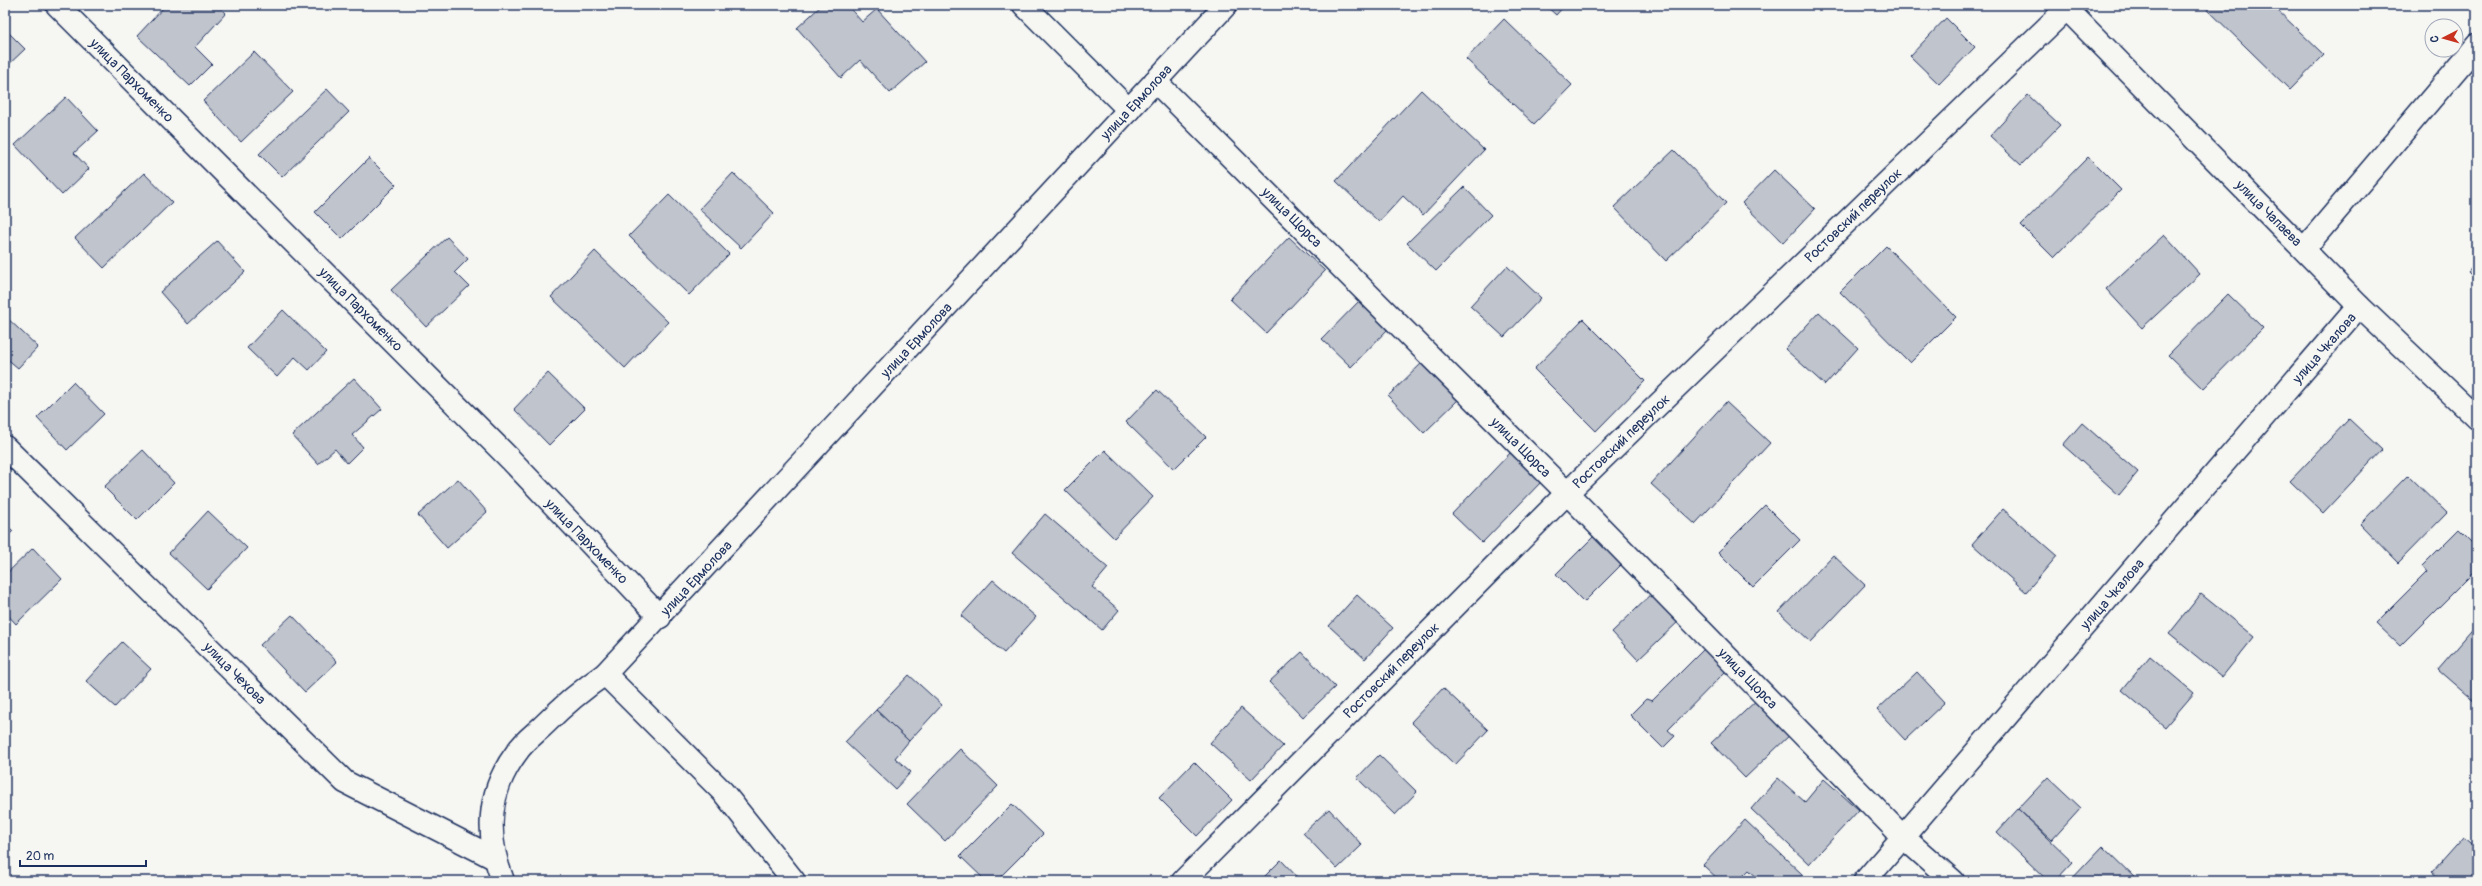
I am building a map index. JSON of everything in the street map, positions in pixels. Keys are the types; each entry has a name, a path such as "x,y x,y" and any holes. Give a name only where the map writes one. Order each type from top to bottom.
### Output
{"street":[{"name":"улица Пархоменко","path":"58,5 511,460 660,617"},
{"path":"1024,5 1129,110"},
{"name":"улица Ермолова","path":"503,881 494,858 490,821 500,780 517,751 575,695 605,674 660,617 1226,5"},
{"name":"улица Чапаева","path":"2064,7 2359,306 2477,418"},
{"name":"Ростовский переулок","path":"1183,881 1567,493 2064,7"},
{"path":"2304,249 2477,45"},
{"name":"улица Щорса","path":"1155,81 1567,493 1904,837 1953,881"},
{"name":"улица Чкалова","path":"1866,881 2359,306"},
{"name":"улица Чехова","path":"5,447 345,782 494,858"},
{"path":"605,674 723,792 794,881"}],"building":[{"path":"166,5 218,5 226,13 195,47 212,64 190,86 137,36"},
{"path":"822,5 847,5 862,22 877,9 925,62 890,93 860,60 841,78 797,28"},
{"path":"1545,5 1565,5 1556,15"},
{"path":"2203,5 2272,5 2324,55 2290,90"},
{"path":"1946,18 1975,47 1939,84 1910,56"},
{"path":"1504,19 1572,85 1534,124 1466,59"},
{"path":"5,29 25,49 5,68"},
{"path":"254,52 293,92 241,142 203,101"},
{"path":"327,89 349,112 282,177 259,154"},
{"path":"1421,90 1484,150 1423,215 1403,196 1379,222 1336,181"},
{"path":"2028,95 2060,125 2021,165 1990,136"},
{"path":"66,97 98,131 74,153 89,169 62,195 15,145"},
{"path":"1674,150 1726,203 1666,261 1614,207"},
{"path":"2088,157 2121,190 2054,258 2021,225"},
{"path":"369,158 396,185 342,239 315,212"},
{"path":"1774,170 1815,209 1783,243 1742,203"},
{"path":"144,173 172,202 104,268 75,238"},
{"path":"733,173 774,213 741,248 699,209"},
{"path":"1464,187 1491,215 1436,271 1407,243"},
{"path":"669,195 729,254 689,295 629,236"},
{"path":"2164,235 2200,274 2142,328 2106,289"},
{"path":"447,237 468,259 455,272 469,286 426,327 391,290"},
{"path":"1289,237 1325,271 1266,333 1230,299"},
{"path":"217,241 245,272 188,324 160,292"},
{"path":"1886,246 1956,317 1910,363 1840,292"},
{"path":"595,251 668,322 625,368 551,297"},
{"path":"2477,262 2477,281 2468,272"},
{"path":"1507,266 1541,298 1504,337 1470,306"},
{"path":"2228,294 2263,328 2203,389 2168,355"},
{"path":"1361,299 1390,327 1351,367 1322,339"},
{"path":"283,310 326,352 309,370 295,357 277,377 247,348"},
{"path":"1819,312 1858,348 1825,385 1785,349"},
{"path":"5,316 38,347 18,368 5,357"},
{"path":"1583,319 1645,381 1596,431 1534,369"},
{"path":"1425,360 1460,398 1424,433 1388,396"},
{"path":"548,373 585,409 549,445 514,409"},
{"path":"354,378 382,409 352,435 363,447 347,463 335,449 318,464 292,435"},
{"path":"73,382 104,414 67,450 37,418"},
{"path":"1157,390 1206,437 1174,469 1126,422"},
{"path":"1726,402 1770,443 1695,524 1651,484"},
{"path":"2349,419 2382,450 2323,513 2290,481"},
{"path":"2082,423 2138,472 2119,495 2063,445"},
{"path":"143,450 174,483 137,520 104,487"},
{"path":"1105,450 1153,497 1114,538 1065,490"},
{"path":"1512,451 1543,480 1482,543 1452,514"},
{"path":"2408,475 2447,513 2398,563 2360,524"},
{"path":"458,479 487,512 447,548 418,515"},
{"path":"1765,505 1800,540 1753,587 1718,552"},
{"path":"2003,509 2057,556 2026,592 1972,544"},
{"path":"208,511 247,548 207,589 169,553"},
{"path":"1045,514 1108,568 1092,587 1119,610 1102,630 1012,553"},
{"path":"5,523 13,531 5,539"},
{"path":"2459,529 2477,547 2477,569 2400,646 2376,623 2427,572 2422,566"},
{"path":"1596,534 1624,562 1584,602 1556,574"},
{"path":"33,548 62,579 16,624 5,612 5,575"},
{"path":"1833,555 1865,585 1811,642 1779,612"},
{"path":"993,580 1036,617 1004,653 961,616"},
{"path":"1654,592 1680,620 1638,660 1612,632"},
{"path":"2201,594 2254,637 2222,677 2169,634"},
{"path":"1357,595 1393,628 1365,659 1329,626"},
{"path":"292,615 337,662 305,692 260,645"},
{"path":"2477,625 2477,704 2438,670"},
{"path":"122,642 151,669 115,707 86,681"},
{"path":"1705,648 1727,670 1668,730 1675,736 1663,748 1630,715 1646,699 1652,701"},
{"path":"1302,652 1335,687 1303,717 1269,682"},
{"path":"2150,656 2194,693 2165,727 2122,690"},
{"path":"1917,672 1945,702 1905,740 1877,710"},
{"path":"909,675 942,705 909,741 876,710"},
{"path":"1443,688 1488,730 1455,765 1411,722"},
{"path":"1760,697 1793,732 1745,778 1711,743"},
{"path":"1241,708 1283,746 1251,780 1210,743"},
{"path":"876,710 909,741 895,758 911,772 895,789 845,742"},
{"path":"960,749 998,786 945,841 907,804"},
{"path":"1379,755 1417,792 1395,815 1357,778"},
{"path":"1194,762 1232,800 1197,836 1159,798"},
{"path":"2048,777 2081,808 2052,840 2018,809"},
{"path":"1778,778 1805,802 1824,779 1859,810 1809,864 1751,809"},
{"path":"1012,804 1043,834 996,881 986,881 960,856"},
{"path":"1329,809 1362,845 1337,869 1303,833"},
{"path":"2018,809 2073,862 2055,881 2048,881 1997,832"},
{"path":"1745,820 1803,875 1796,881 1761,881 1749,870 1738,881 1720,881 1703,865"},
{"path":"2464,837 2477,848 2477,881 2441,881 2432,873"},
{"path":"2103,846 2139,881 2070,881"},
{"path":"1281,860 1301,881 1260,881"}]}
